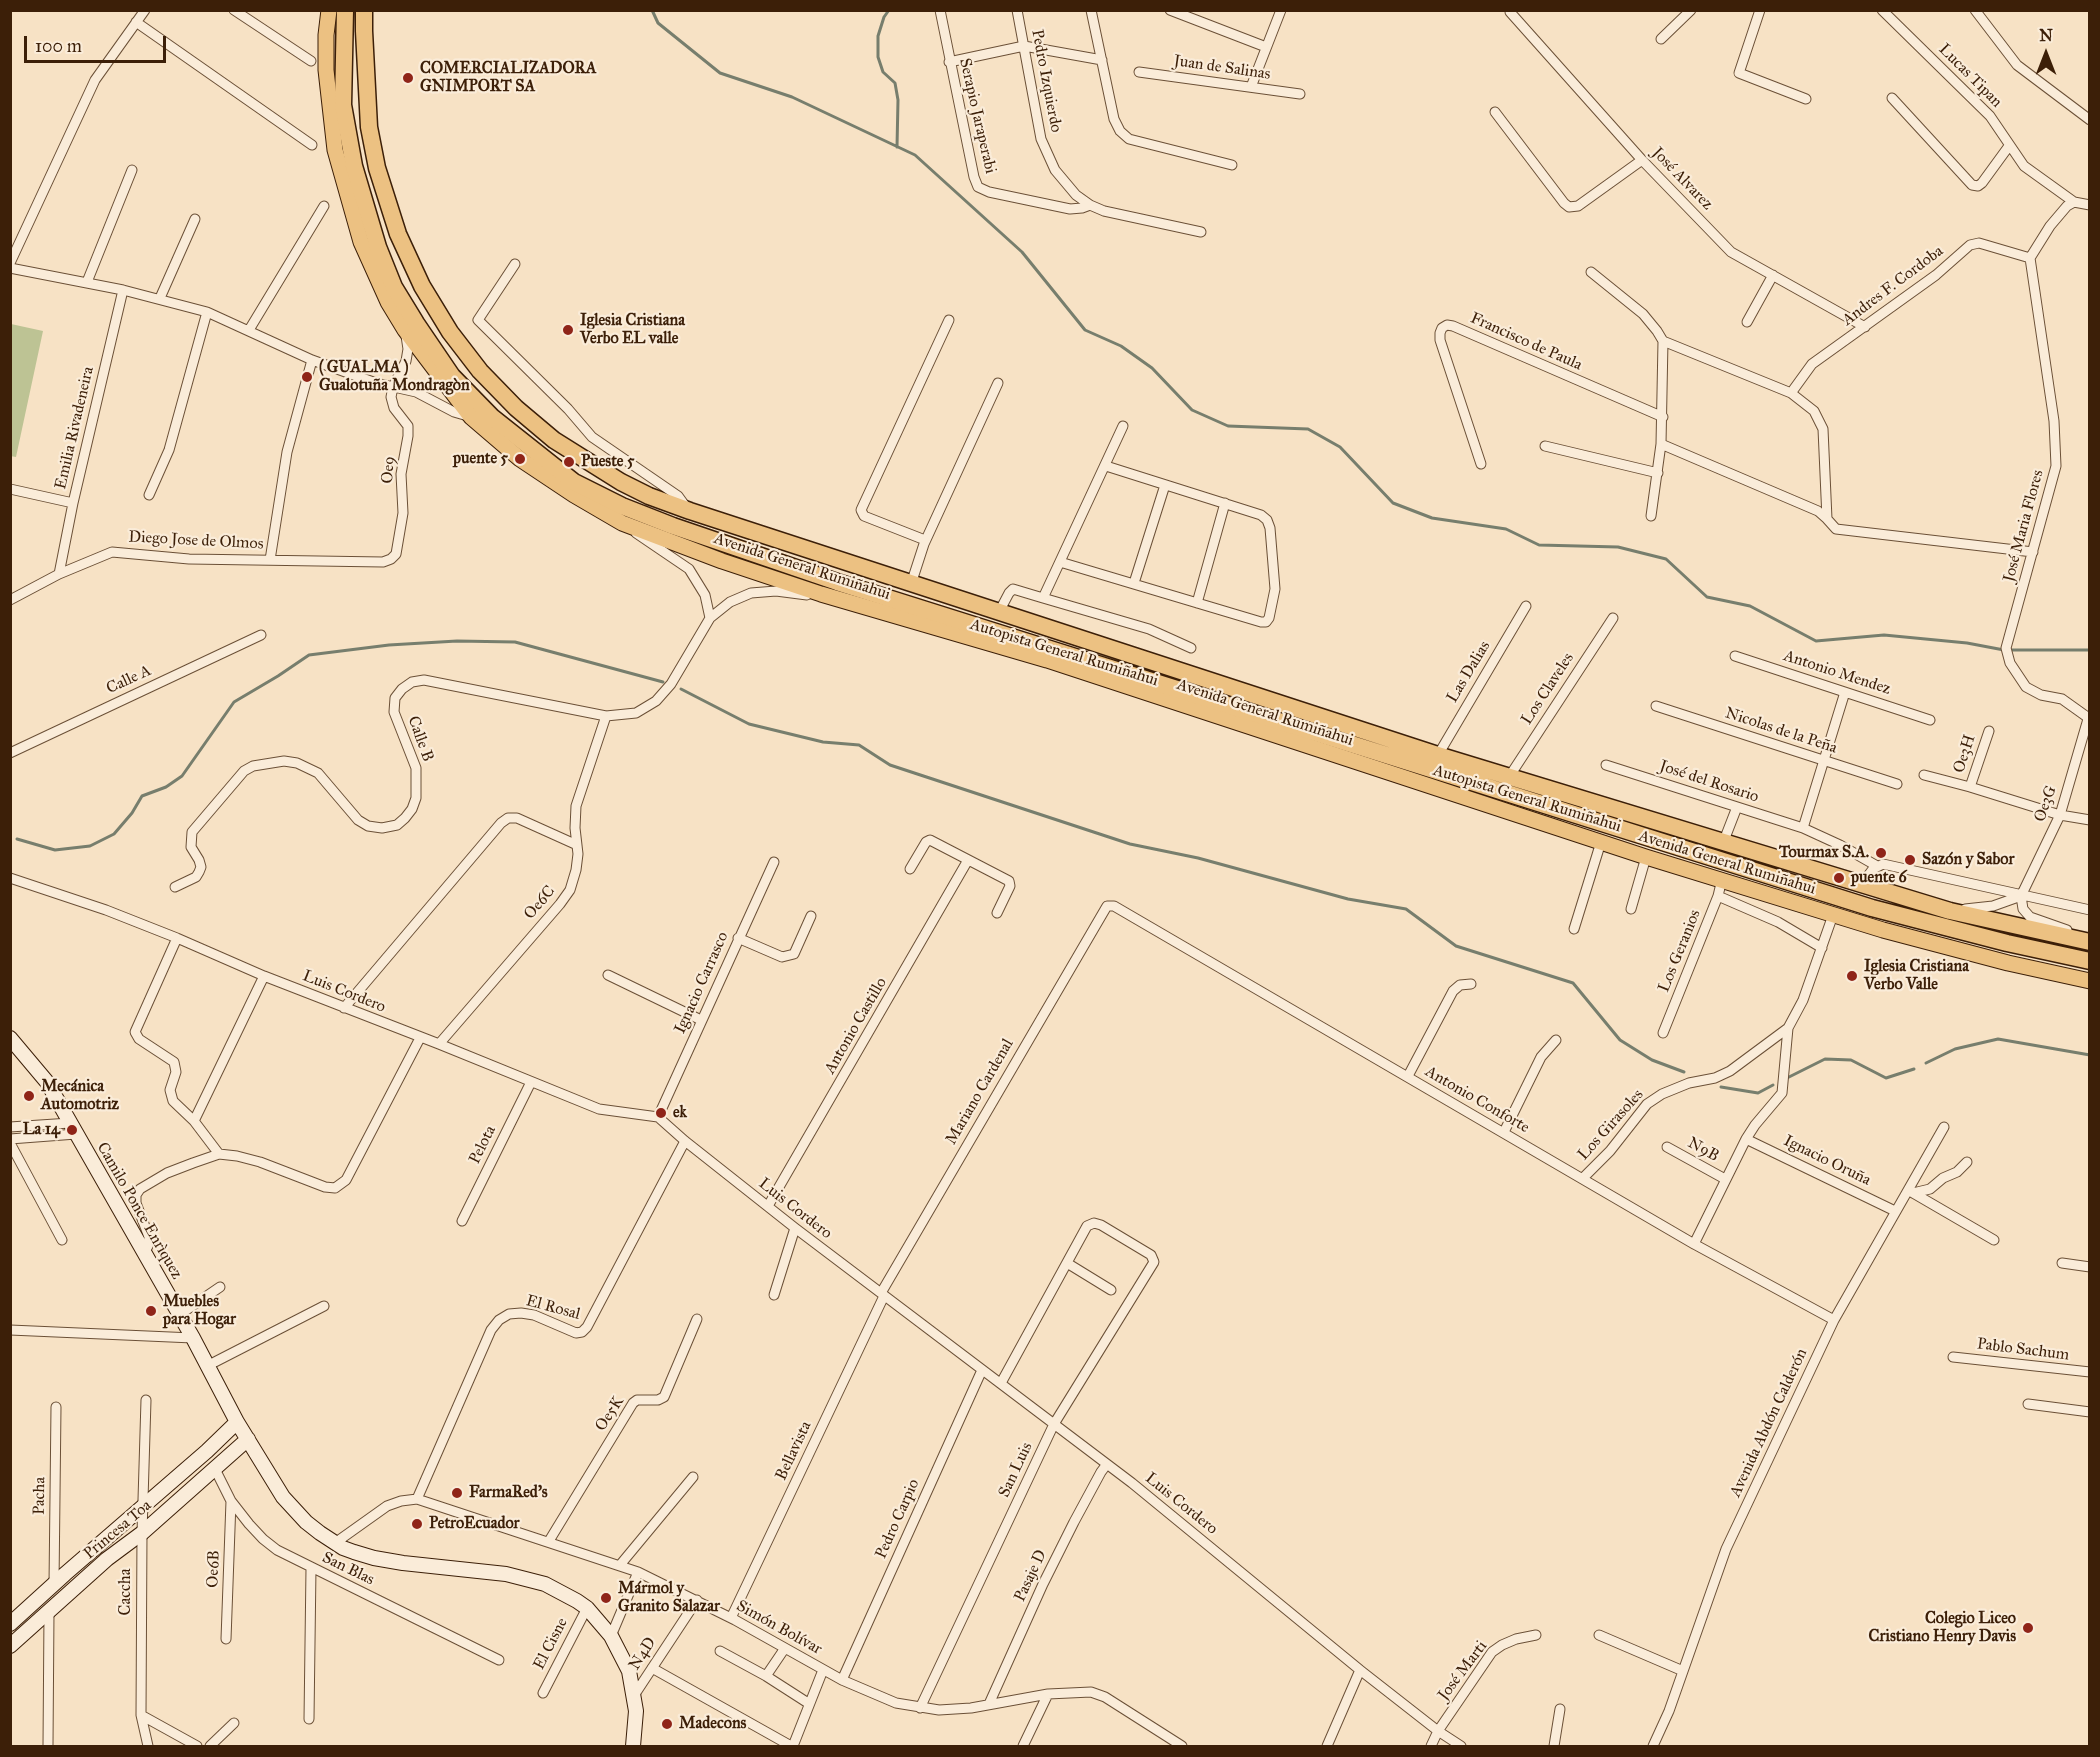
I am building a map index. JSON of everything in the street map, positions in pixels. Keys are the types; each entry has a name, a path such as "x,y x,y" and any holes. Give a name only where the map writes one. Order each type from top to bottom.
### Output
{"highway":[{"name":"Autopista General Rumiñahui","path":"345,10 343,105 352,156 378,247 394,287 452,376 492,417 574,482 622,506 673,526 837,582 1872,908 2007,943 2090,961"},
{"name":"Autopista General Rumiñahui","path":"364,10 369,127 376,168 398,234 422,286 450,332 480,371 516,408 554,440 595,467 640,491 690,511 1509,777 1950,911 2090,940"}],"main road":[{"name":"Avenida General Rumiñahui","path":"329,10 326,70 330,118 340,172 361,242 388,302 405,330 471,417 520,459 621,523 722,561 821,594 1047,660 1646,857 1833,915 2008,963 2090,981"},
{"name":"Camilo Ponce Enrìquez","path":"10,1038 47,1082 193,1338 237,1422 283,1497 306,1522 343,1548 374,1558 525,1578 562,1591 587,1608 611,1636 629,1671 635,1694 636,1719 633,1746"},
{"name":"Princesa Toa","path":"10,1624 237,1422"},
{"name":"Princesa Toa","path":"10,1646 107,1559 142,1533 248,1439"}],"street":[{"path":"10,263 95,80 145,10"},
{"path":"234,10 311,61"},
{"name":"Serapio Jaraperabi","path":"940,10 974,177 978,187 989,192 1070,208 1090,205"},
{"name":"Pedro Izquierdo","path":"1017,10 1041,139 1055,170 1076,195 1104,211 1201,232"},
{"path":"1091,10 1114,119 1119,131 1129,139 1232,165"},
{"path":"1170,10 1266,47"},
{"path":"1251,87 1281,10"},
{"path":"1661,39 1691,10"},
{"path":"1760,10 1739,73 1806,99"},
{"name":"Lucas Tipan","path":"1882,10 1990,116 2024,166 2074,202 2090,206"},
{"path":"1975,10 2017,65 2090,120"},
{"name":"José Alvarez","path":"1510,12 1642,160 1731,252 1865,327"},
{"path":"136,22 312,145"},
{"path":"950,62 1024,46 1102,60"},
{"name":"Juan de Salinas","path":"1139,72 1300,94"},
{"path":"1892,98 1972,185 1977,186 1982,183 2009,146"},
{"path":"1495,112 1569,207 1578,206 1642,160"},
{"path":"87,282 132,170"},
{"path":"2030,258 2050,226 2067,206 2074,202"},
{"path":"249,330 324,206"},
{"path":"160,298 195,219"},
{"name":"Andres F. Cordoba","path":"1791,393 1812,364 1936,275 1974,243 2030,258"},
{"name":"José Maria Flores","path":"2030,258 2053,409 2056,466 2006,648 2010,663 2026,687 2041,695 2062,699 2089,719"},
{"path":"515,264 478,320 568,409 592,437 678,496 690,511"},
{"path":"10,268 160,298 207,312 312,360 359,378 416,392 454,412 471,417"},
{"path":"1591,272 1643,314 1658,331 1663,342 1661,444 1650,516"},
{"path":"1747,322 1773,275"},
{"name":"Emilia Rivadeneira","path":"59,574 73,503 123,290"},
{"path":"149,495 169,450 207,312"},
{"path":"925,540 864,516 861,510 949,320"},
{"name":"Francisco de Paula","path":"1481,464 1440,340 1442,328 1447,326 1454,326 1663,417"},
{"path":"393,387 406,361 408,349 405,330"},
{"path":"1663,342 1791,393 1814,411 1823,429 1827,519"},
{"path":"270,560 287,452 312,360"},
{"path":"911,584 925,540 998,383"},
{"name":"Oe9","path":"391,559 396,554 403,513 401,474 408,436 408,426 394,408 391,397 393,387"},
{"path":"1044,598 1106,466 1122,426"},
{"path":"1661,444 1818,511 1836,529 2033,552"},
{"path":"1545,446 1658,473"},
{"path":"1060,562 1261,622 1266,622 1269,618 1275,589 1270,528 1267,520 1261,515 1106,466"},
{"path":"1134,583 1166,485"},
{"path":"10,489 73,503"},
{"path":"1197,603 1225,504"},
{"path":"621,523 689,569 705,595 710,618"},
{"name":"Diego Jose de Olmos","path":"10,600 59,574 112,552 189,559 383,562 391,559"},
{"path":"999,612 1013,589 1149,629 1191,648"},
{"name":"Calle B","path":"175,888 196,877 201,867 191,846 192,832 244,771 253,766 284,761 297,763 318,773 358,820 368,826 382,828 397,825 412,809 416,798 416,768 394,712 395,698 412,682 424,680 606,716 636,713 656,701 671,684 710,618 730,602 751,593 776,591 821,594"},
{"name":"Las Dalias","path":"1438,754 1526,606"},
{"name":"Los Claveles","path":"1509,777 1613,618"},
{"name":"Calle A","path":"10,753 261,635"},
{"name":"Antonio Mendez","path":"1735,656 1930,720"},
{"path":"1803,828 1845,692"},
{"name":"Nicolas de la Peña","path":"1656,706 1897,784"},
{"name":"Oe6C","path":"439,1044 570,890 578,854 575,828 576,806 606,716"},
{"name":"Oe3G","path":"2021,896 2060,815 2089,719"},
{"name":"Oe3H","path":"1970,787 1989,731"},
{"name":"José del Rosario","path":"1606,765 1803,828 1877,866"},
{"path":"1924,775 2060,815 2090,820"},
{"path":"1723,843 1737,807"},
{"path":"344,1008 501,823 508,818 517,818 577,845"},
{"path":"910,869 926,842 930,840 1009,881 1010,886 997,913"},
{"path":"1574,929 1601,842"},
{"path":"1631,909 1646,857"},
{"name":"Antonio Castillo","path":"768,1206 968,860"},
{"name":"Ignacio Carrasco","path":"658,1118 774,862"},
{"path":"1861,885 1877,866 1883,864 2090,910"},
{"name":"Luis Cordero","path":"10,878 106,910 264,976 599,1108 658,1118 685,1142 795,1228 1107,1464 1360,1670 1438,1731 1461,1746"},
{"name":"Los Geranios","path":"1663,1034 1718,896 1722,879"},
{"path":"1718,896 1778,922 1822,948"},
{"path":"1950,911 1993,906 2021,896"},
{"path":"2021,896 2023,909 2030,916 2090,940"},
{"name":"Antonio Conforte","path":"1107,906 1114,906 1694,1244 1834,1320"},
{"name":"Mariano Cardenal","path":"882,1295 1107,906"},
{"name":"Los Girasoles","path":"1694,1244 1746,1139 1782,1093 1788,1028 1803,1000 1833,915"},
{"path":"738,938 782,957 794,954 811,916"},
{"path":"177,938 135,1032 139,1039 174,1062 176,1072 170,1090 173,1101 194,1121 219,1154"},
{"path":"608,975 701,1020"},
{"path":"194,1121 264,976"},
{"path":"1408,1077 1453,991 1460,985 1471,984"},
{"name":"Los Girasoles","path":"1583,1178 1610,1151 1647,1104 1662,1094 1689,1083 1715,1078 1730,1071 1788,1028"},
{"path":"144,1254 149,1237 136,1203 136,1195 140,1189 167,1173 219,1154 260,1162 325,1187 335,1188 346,1180 420,1038"},
{"path":"1504,1132 1540,1057 1556,1040"},
{"name":"Pelota","path":"462,1221 531,1082"},
{"path":"10,1127 73,1128"},
{"name":"Avenida Abdón Calderón","path":"1653,1746 1669,1711 1726,1549 1834,1320 1896,1211 1910,1191 1944,1127"},
{"path":"62,1240 10,1141 73,1128"},
{"name":"Ignacio Oruña","path":"1746,1139 1896,1211"},
{"name":"El Rosal","path":"417,1499 491,1330 499,1320 509,1314 522,1313 534,1315 576,1333 582,1332 587,1327 685,1142"},
{"name":"N9B","path":"1667,1147 1725,1179"},
{"path":"1910,1191 1930,1189 1943,1178 1957,1172 1967,1162"},
{"path":"1910,1191 1994,1240"},
{"name":"San Luis","path":"920,1708 1054,1424 1154,1262 1151,1255 1101,1224 1094,1223 1087,1226 1066,1263"},
{"path":"774,1295 795,1228"},
{"path":"1001,1383 1066,1263 1111,1290"},
{"path":"2062,1263 2090,1267"},
{"path":"179,1315 220,1287"},
{"name":"Bellavista","path":"731,1618 882,1295"},
{"path":"207,1366 324,1306"},
{"name":"Oe5K","path":"549,1541 633,1404 637,1400 658,1400 664,1397 697,1319"},
{"path":"10,1330 193,1338"},
{"name":"Pablo Sachum","path":"1953,1357 2090,1372"},
{"name":"Pedro Carpio","path":"842,1680 982,1370"},
{"name":"Caccha","path":"146,1400 142,1533 141,1715 148,1746"},
{"path":"2028,1404 2090,1412"},
{"name":"Pacha","path":"54,1584 56,1407"},
{"name":"Pasaje D","path":"989,1704 1054,1563 1089,1493 1107,1464"},
{"name":"San Blas","path":"215,1469 231,1501 263,1539 277,1550 499,1660"},
{"path":"620,1564 693,1477"},
{"path":"335,1543 387,1506 417,1499"},
{"name":"Simón Bolívar","path":"417,1499 620,1564 697,1600 842,1680 896,1703 939,1710 1083,1691 1098,1694 1182,1746"},
{"name":"Oe6B","path":"226,1639 231,1501"},
{"path":"309,1719 311,1568"},
{"path":"611,1636 638,1572"},
{"name":"N4D","path":"635,1694 697,1600"},
{"name":"El Cisne","path":"543,1693 587,1608"},
{"path":"48,1746 49,1612"},
{"name":"José Marti","path":"1431,1746 1438,1731 1492,1652 1509,1642 1536,1635"},
{"path":"1599,1635 1683,1671"},
{"path":"766,1676 785,1648"},
{"path":"720,1651 766,1676 808,1703"},
{"path":"652,1668 792,1746 823,1670"},
{"path":"1327,1746 1360,1670"},
{"path":"1023,1746 1048,1694"},
{"path":"1554,1746 1560,1709"},
{"path":"141,1715 197,1746"},
{"path":"210,1746 234,1723"}],"green space":[{"path":"11,324 43,331 16,457 10,456"}],"waterway":[{"path":"652,10 658,23 720,73 792,97 915,155 1022,252 1085,330 1121,346 1152,368 1192,410 1228,426 1308,429 1340,447 1393,503 1432,518 1506,529 1539,545 1618,547 1666,559 1707,597 1750,606 1816,641 1884,635 1967,643 2004,650 2090,650"},
{"path":"889,10 884,17 878,36 878,57 883,72 895,83 898,100 897,147"},
{"path":"17,839 55,850 90,846 114,834 132,813 142,796 166,787 182,776 234,702 309,655 389,645 457,641 515,642 663,682"},
{"path":"681,689 749,724 823,742 859,745 890,765 1130,844 1198,858 1348,899 1406,909 1456,946 1573,983 1620,1040 1652,1060 1684,1072"},
{"path":"1926,1063 1955,1049 1998,1039 2090,1055"},
{"path":"1787,1078 1825,1059 1851,1060 1886,1078 1914,1069"},
{"path":"1721,1087 1758,1093 1773,1085"}],"place":[{"name":"COMERCIALIZADORA GNIMPORT SA","path":"408,78"},
{"name":"Iglesia Cristiana Verbo EL valle","path":"568,330"},
{"name":"( GUALMA ) Gualotuña Mondragòn","path":"307,377"},
{"name":"puente 5","path":"520,459"},
{"name":"Pueste 5","path":"569,462"},
{"name":"Tourmax S.A.","path":"1881,853"},
{"name":"Sazón y Sabor","path":"1910,860"},
{"name":"puente 6","path":"1839,878"},
{"name":"Iglesia Cristiana Verbo Valle","path":"1852,976"},
{"name":"Mecánica Automotriz","path":"29,1096"},
{"name":"ek","path":"661,1113"},
{"name":"La 14","path":"72,1130"},
{"name":"Muebles para Hogar","path":"151,1311"},
{"name":"FarmaRed's","path":"457,1493"},
{"name":"PetroEcuador","path":"417,1524"},
{"name":"Mármol y Granito Salazar","path":"606,1598"},
{"name":"Colegio Liceo Cristiano Henry Davis","path":"2028,1628"},
{"name":"Madecons","path":"667,1724"}]}
